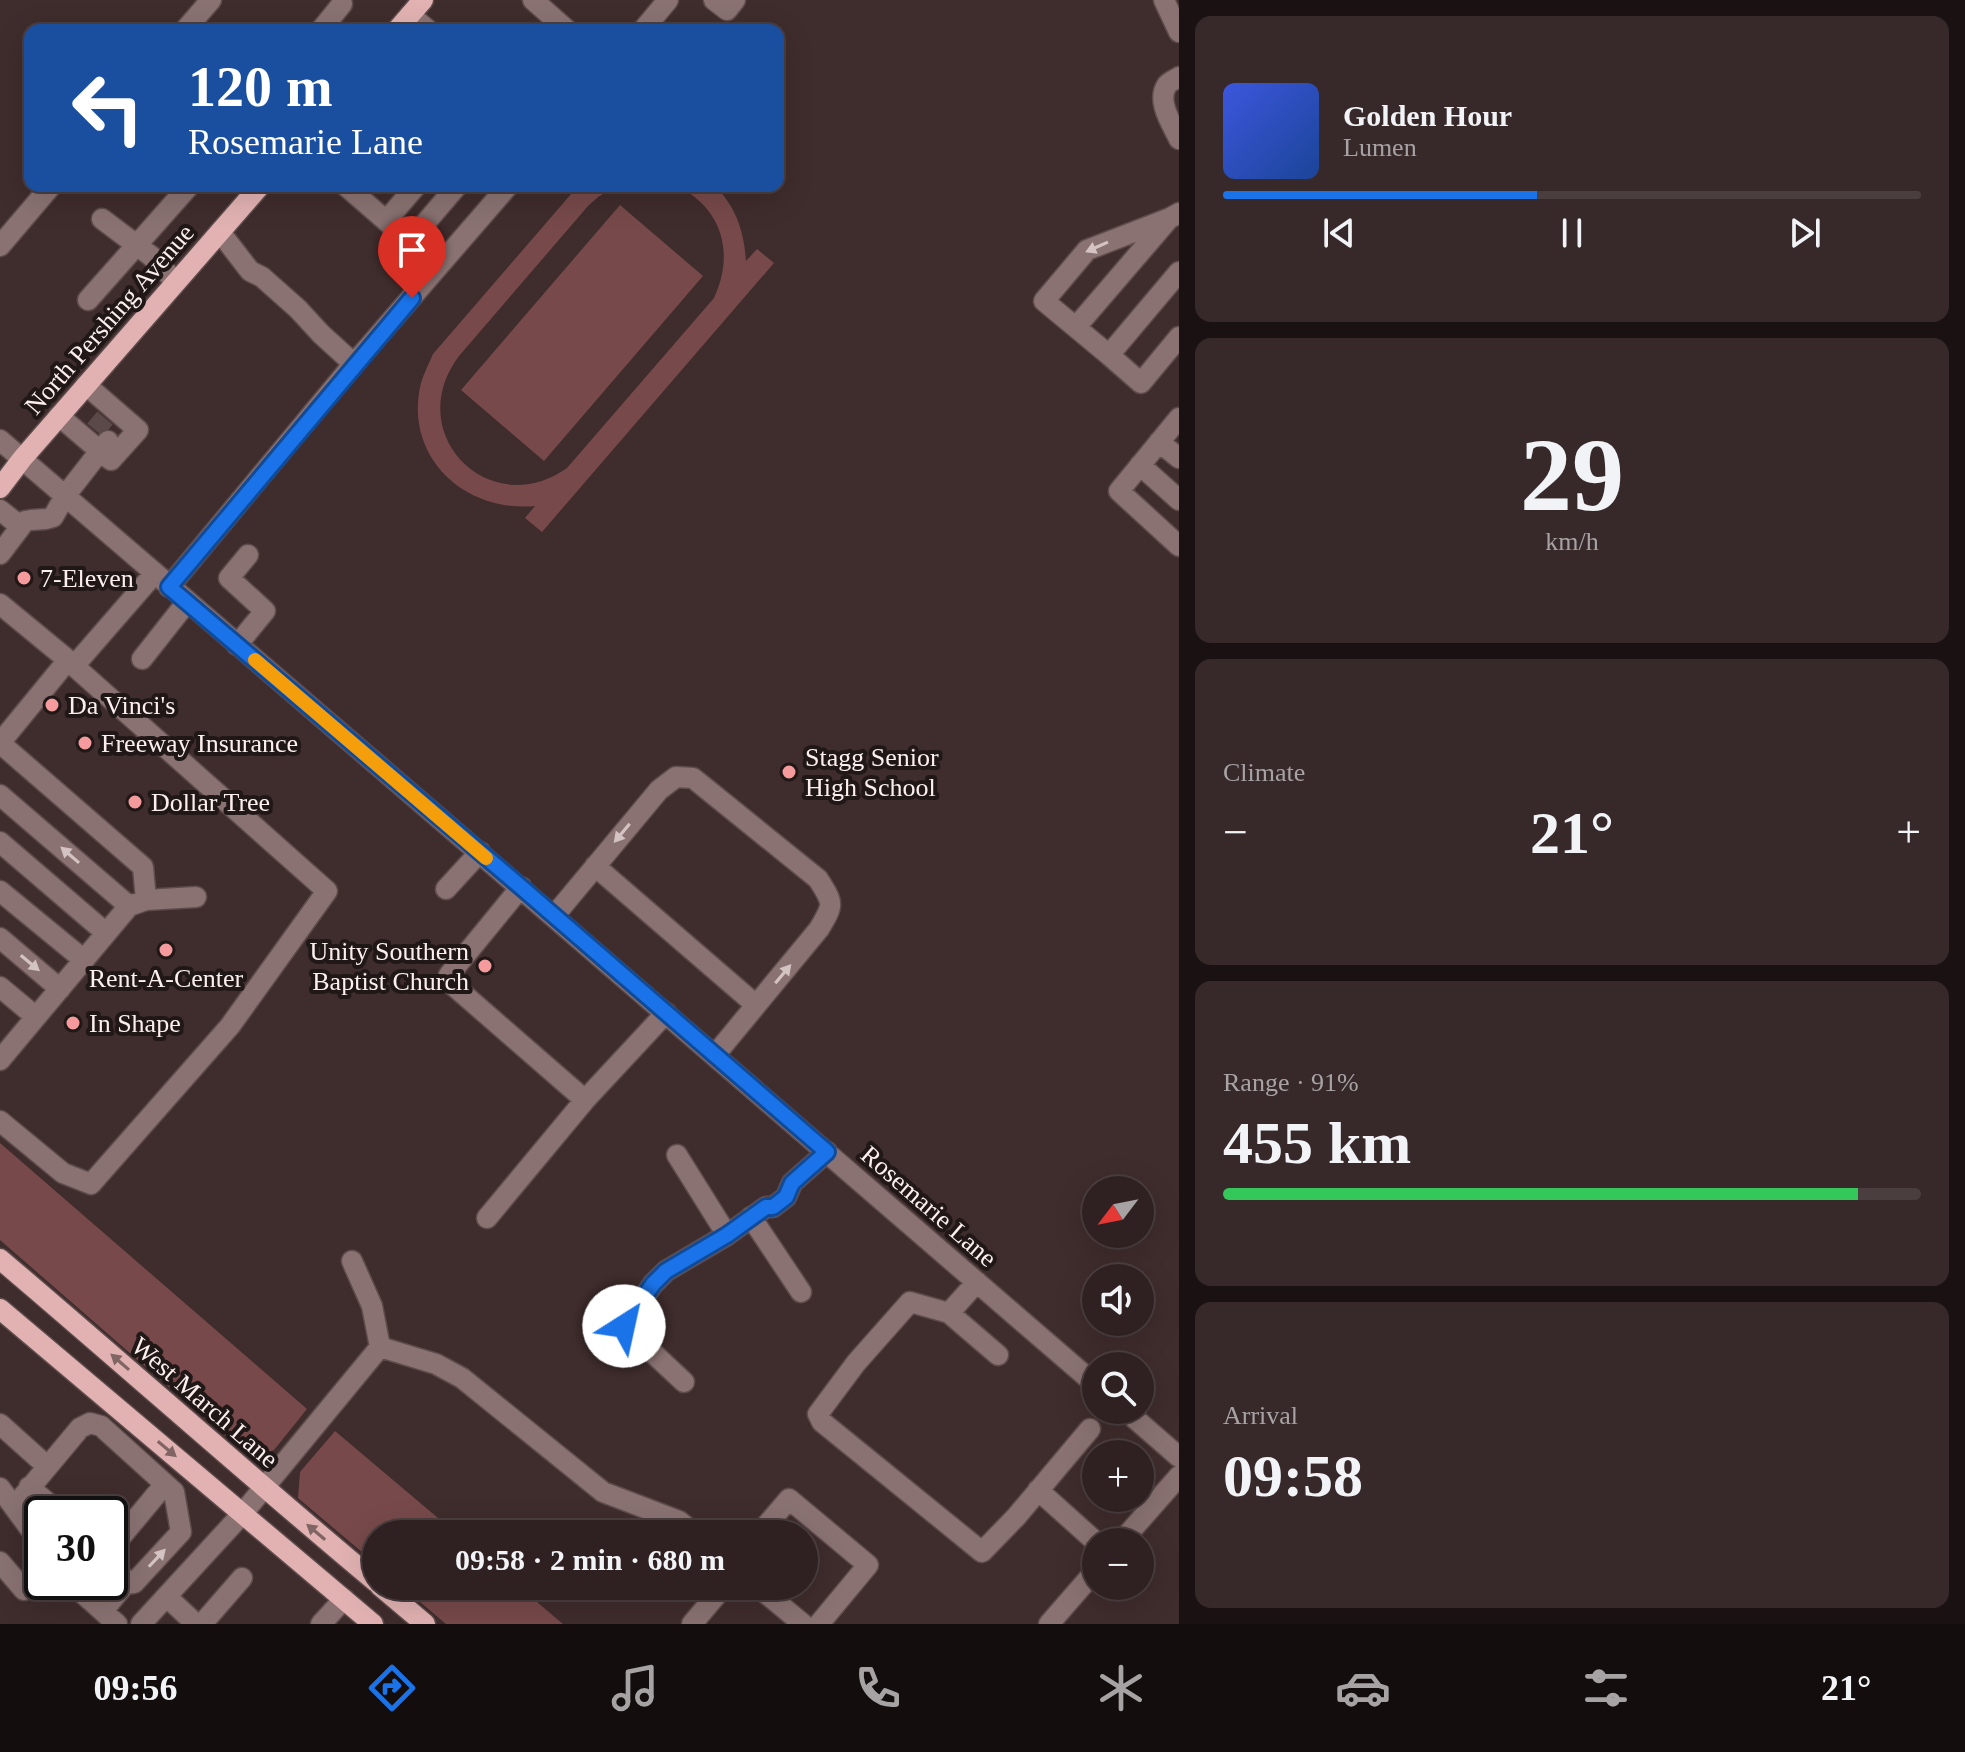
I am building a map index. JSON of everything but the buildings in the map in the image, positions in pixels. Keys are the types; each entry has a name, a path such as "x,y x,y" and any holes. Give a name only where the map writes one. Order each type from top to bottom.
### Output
{"main road":[{"name":"North Pershing Avenue","path":"0,488 255,192"},
{"name":"West March Lane","path":"0,1259 362,1571"},
{"path":"0,1309 373,1624"},
{"name":"West March Lane","path":"397,1600 425,1624"}],"street":[{"path":"190,24 211,0"},
{"path":"533,0 560,24"},
{"path":"648,24 668,0"},
{"path":"1164,0 1179,32"},
{"path":"326,24 342,4"},
{"path":"1179,77 1167,85 1163,97 1165,109 1179,139"},
{"path":"0,246 46,192"},
{"path":"88,300 184,192"},
{"path":"353,192 407,239 415,235 452,192"},
{"path":"386,221 411,192"},
{"path":"138,903 143,867 0,743 71,663 161,580 503,192"},
{"path":"1174,215 1087,250 1044,301 1141,383 1179,337"},
{"path":"1076,327 1174,215"},
{"path":"102,219 151,256 176,282"},
{"path":"220,232 250,271 262,277 298,309 354,364"},
{"path":"1109,355 1179,272"},
{"path":"86,385 106,430"},
{"path":"59,416 106,430"},
{"path":"1179,418 1119,491 1179,546"},
{"path":"0,554 25,521 53,517 106,430"},
{"name":"Rosemarie Lane","path":"0,440 1082,1373"},
{"path":"1159,442 1179,458"},
{"path":"1140,465 1179,500"},
{"path":"0,510 20,526"},
{"path":"237,645 265,611 229,578 248,555"},
{"path":"142,659 187,602"},
{"path":"0,604 71,663 327,891 230,1026 91,1184 63,1173 0,1121"},
{"path":"554,916 664,785 676,777 693,778 818,879 830,897 831,910 819,929 715,1055"},
{"path":"0,795 138,903"},
{"path":"0,842 106,933"},
{"path":"446,889 480,852"},
{"path":"595,866 756,1005"},
{"path":"521,887 449,975 454,986 585,1100"},
{"path":"0,891 84,960"},
{"path":"0,1060 106,933 138,903 196,897"},
{"path":"0,938 60,989"},
{"path":"0,987 36,1017"},
{"path":"487,1218 585,1100 666,1013"},
{"path":"0,1026 16,1041"},
{"path":"684,1382 624,1326 653,1284 666,1271 727,1235 758,1212 773,1207 786,1197 792,1183 827,1152"},
{"path":"677,1155 727,1235"},
{"path":"758,1212 801,1292"},
{"path":"352,1261 372,1306 380,1347"},
{"path":"949,1313 977,1282"},
{"path":"998,1355 949,1313 910,1302 856,1363 818,1414 822,1422 982,1552 1090,1429"},
{"path":"141,1624 243,1513 380,1347"},
{"path":"380,1347 436,1364 462,1378 603,1492 670,1520"},
{"path":"14,1507 80,1428 90,1423 101,1426 162,1488 174,1492 181,1532 134,1583 125,1584 110,1618 90,1600"},
{"path":"0,1424 39,1459"},
{"path":"1141,1424 1179,1457"},
{"path":"1133,1528 1179,1476"},
{"path":"29,1487 40,1496"},
{"path":"0,1488 24,1521"},
{"path":"128,1529 162,1488"},
{"path":"1038,1490 1082,1529"},
{"path":"771,1520 789,1499 814,1520"},
{"path":"818,1523 868,1565 819,1624"},
{"path":"0,1562 24,1590"},
{"path":"202,1624 242,1578"},
{"path":"1049,1624 1082,1586"},
{"path":"167,1597 196,1624"},
{"path":"321,1624 344,1599"},
{"path":"692,1624 712,1600"},
{"path":"773,1600 798,1622"}],"shaded area":[{"path":"573,192 606,192 588,206 459,356 444,385 440,414 447,440 462,462 483,477 509,485 538,482 567,468 714,298 723,265 720,233 705,206 687,192 720,192 738,220 746,261 757,249 774,263 542,532 525,518 535,506 509,506 485,500 463,489 430,456 421,434 418,410 421,383 433,354"},
{"path":"620,205 703,276 544,461 461,390"},
{"path":"0,1143 307,1409 274,1450 254,1458 247,1455 0,1240"},
{"path":"335,1431 440,1520 362,1520 362,1552 298,1498 300,1472"},
{"path":"418,1600 535,1600 563,1624 446,1624"}],"tunnel":[{"path":"95,430 105,418"}],"slow traffic":[{"path":"255,660 486,858"}],"place":[{"name":"7-Eleven","path":"24,578"},
{"name":"Da Vinci's","path":"52,705"},
{"name":"Freeway Insurance","path":"85,743"},
{"name":"Stagg Senior High School","path":"789,772"},
{"name":"Dollar Tree","path":"135,802"},
{"name":"Rent-A-Center","path":"166,950"},
{"name":"Unity Southern Baptist Church","path":"485,966"},
{"name":"In Shape","path":"73,1023"}],"route":[{"path":"412,298 169,587 827,1152 792,1183 786,1197 773,1207 766,1207 727,1235 666,1271 653,1284 624,1326"}]}
